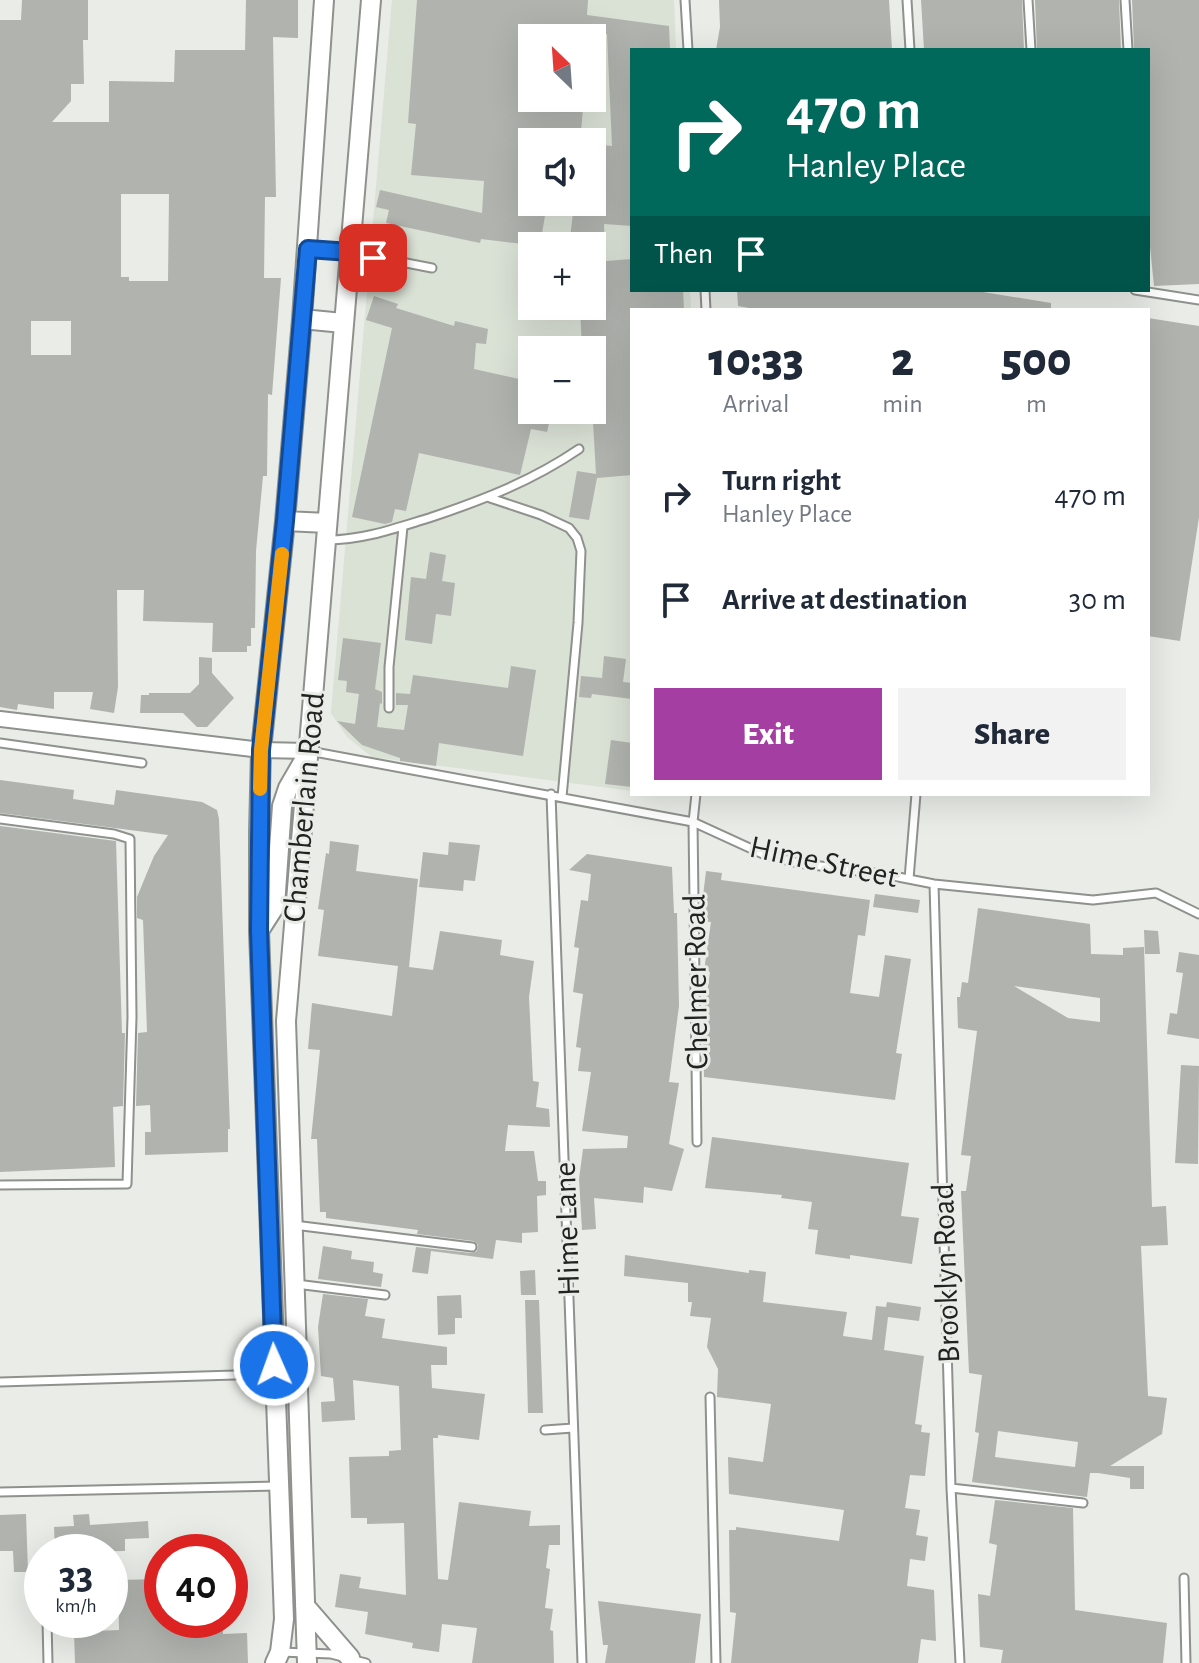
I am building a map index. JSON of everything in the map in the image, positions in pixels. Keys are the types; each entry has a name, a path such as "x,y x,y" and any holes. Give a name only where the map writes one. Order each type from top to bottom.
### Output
{"street":[{"name":"Chamberlain Road","path":"278,1657 284,1619 260,969 261,750 285,521 308,249 324,0"},
{"name":"Chamberlain Road","path":"307,1657 286,1062 289,968 371,0"},
{"path":"302,319 343,323"},
{"path":"285,521 326,532"},
{"name":"Hime Street","path":"0,719 261,750 309,751"},
{"path":"259,931 275,906 282,806 288,788 309,751"},
{"path":"260,969 289,968"},
{"path":"305,1606 358,1660"}],"lane":[{"path":"685,0 688,48"},
{"path":"907,0 910,48"},
{"path":"1028,0 1031,48"},
{"path":"1125,0 1128,48"},
{"path":"308,249 350,252 432,268"},
{"path":"1150,292 1199,300"},
{"path":"326,532 342,540 403,527 490,498 538,475 579,449"},
{"path":"490,498 569,528 577,538 581,551 577,637 562,797"},
{"path":"389,708 389,667 403,527"},
{"path":"0,743 142,763"},
{"name":"Hime Street","path":"309,751 693,822 765,855 821,867 934,884 1093,900 1156,893 1199,914"},
{"name":"Hime Lane","path":"551,794 582,1663"},
{"name":"Chelmer Road","path":"696,796 693,822 697,1142"},
{"path":"909,879 916,796"},
{"path":"0,819 114,834 130,839 132,1017 127,1184 0,1185"},
{"name":"Brooklyn Road","path":"934,884 951,1488 960,1663"},
{"path":"291,1225 472,1247"},
{"path":"294,1283 385,1295"},
{"path":"0,1382 235,1375"},
{"path":"710,1397 716,1663"},
{"path":"545,1430 573,1428"},
{"path":"0,1492 279,1486"},
{"path":"951,1488 1083,1503"},
{"path":"1184,1578 1186,1663"},
{"path":"47,1638 48,1663"},
{"path":"278,1657 358,1660"}],"shaded area":[{"path":"392,0 674,0 676,48 630,48 630,292 690,292 691,308 630,308 630,791 372,757 347,737 331,713"}],"building":[{"path":"22,0 88,0 88,40 83,40 84,84 71,84 71,101 52,122 109,122 109,81 174,82 175,50 245,50 246,0 298,0 298,38 273,37 276,197 265,197 264,278 281,278 272,395 268,394 267,476 263,476 256,551 255,628 251,628 251,646 247,646 247,652 212,652 213,623 143,621 144,590 117,590 118,687 114,713 90,709 93,692 54,692 54,709 18,704 17,710 0,707 0,20 21,20","holes":["121,194 169,194 168,281 129,281 129,277 121,277","31,321 71,321 71,355 31,355"]},
{"path":"417,0 588,0 587,15 669,26 670,48 630,48 630,226 604,224 604,232 571,232 573,216 606,216 606,145 612,146 606,24 518,24 518,112 583,112 581,128 518,128 518,216 545,216 542,232 518,232 518,243 481,239 480,243 386,223 389,210 376,207 380,190 482,213 484,181 411,175 416,124 408,123"},
{"path":"719,0 889,0 892,48 716,48 720,27"},
{"path":"921,0 1022,0 1024,48 924,48"},
{"path":"1035,0 1119,0 1121,48 1037,48"},
{"path":"1132,0 1199,0 1199,284 1154,286 1150,247 1150,48 1134,48"},
{"path":"630,259 630,292 683,292 684,308 630,308 630,475 597,478 589,520 569,517 577,471 596,474 593,424 606,424 606,336 581,336 581,320 606,320 606,261"},
{"path":"737,292 983,292 1051,303 1051,308 738,306"},
{"path":"374,296 398,304 396,308 454,326 455,321 488,329 486,344 476,343 474,369 518,379 518,424 549,424 547,432 531,429 520,475 419,453 406,511 395,509 392,522 385,524 352,517 392,328 366,320"},
{"path":"1150,318 1199,326 1199,517 1180,641 1150,636"},
{"path":"430,552 446,555 442,581 455,583 451,616 436,614 432,644 405,640 411,577 426,579"},
{"path":"343,638 381,643 375,689 382,692 382,704 377,727 404,730 408,705 396,705 396,693 410,694 413,675 508,688 511,666 536,670 523,756 439,743 436,766 400,761 400,758 362,745 337,721 355,724 359,694 346,692 347,681 338,680"},
{"path":"604,656 626,659 623,682 630,683 630,699 592,694 591,698 579,697 581,676 602,678"},
{"path":"199,657 212,658 212,673 234,698 207,727 197,727 183,713 140,713 141,695 190,693 199,684"},
{"path":"611,740 630,743 630,787 605,784"},
{"path":"0,780 74,790 73,799 114,805 116,790 202,802 217,810 230,1129 228,1152 145,1155 145,1132 151,1132 150,1105 136,1106 138,1033 147,1032 143,920 137,918 137,897 154,856 168,835 0,813"},
{"path":"0,826 116,841 122,1033 125,1033 123,1106 113,1107 115,1167 0,1172"},
{"path":"330,841 359,845 356,871 418,879 409,967 433,970 440,931 502,940 500,955 534,961 529,997 533,1081 539,1082 536,1107 549,1109 550,1127 508,1125 505,1151 534,1151 538,1181 546,1181 546,1195 537,1196 538,1232 522,1233 522,1243 496,1240 493,1259 431,1251 428,1274 412,1272 416,1247 471,1253 477,1251 478,1245 473,1241 417,1234 418,1230 326,1218 326,1212 320,1212 317,1139 311,1139 320,1050 308,1049 312,1003 392,1016 398,966 318,956 324,910 318,909"},
{"path":"449,842 480,845 475,881 464,880 463,891 419,887 423,852 448,855"},
{"path":"587,854 672,867 674,913 677,913 679,1006 669,1082 679,1083 669,1144 684,1149 672,1191 644,1187 643,1203 594,1198 596,1229 582,1230 579,1179 583,1149 627,1148 628,1136 582,1131 591,1072 578,1071 581,1048 576,1047 583,994 573,992 579,948 574,947 581,900 588,901 591,874 569,870"},
{"path":"706,871 722,873 721,880 870,900 865,936 858,935 850,993 879,997 885,955 911,959 896,1053 902,1054 895,1100 704,1077 703,1021 710,972 704,971 711,922 701,921"},
{"path":"875,894 920,900 918,913 873,907"},
{"path":"978,908 1090,924 1091,954 1123,955 1123,948 1144,947 1152,1207 1166,1206 1168,1245 1141,1246 1148,1396 1167,1398 1162,1434 1110,1466 1144,1466 1144,1489 1130,1489 1130,1478 1098,1473 1090,1473 1087,1497 972,1482 979,1433 975,1432 982,1375 969,1373 961,1191 966,1191 971,1156 961,1155 977,1031 958,1028 957,997 960,997 962,982 968,983","holes":["1014,986 1100,998 1100,1022 1068,1018","998,1431 1078,1442 1075,1467 995,1457"]},
{"path":"1144,930 1158,931 1160,954 1145,954"},
{"path":"1179,952 1199,955 1199,1039 1167,1034 1170,1013 1177,1014 1183,973 1176,972"},
{"path":"1181,1065 1199,1066 1198,1164 1175,1163"},
{"path":"712,1137 909,1163 901,1216 919,1218 912,1264 850,1255 850,1259 815,1254 818,1230 808,1229 812,1202 781,1198 782,1195 705,1188"},
{"path":"323,1246 352,1251 351,1259 374,1262 373,1272 383,1274 381,1287 318,1279"},
{"path":"625,1255 749,1273 749,1270 766,1272 763,1302 847,1312 843,1336 872,1340 876,1306 886,1307 887,1302 921,1307 919,1321 888,1317 884,1350 924,1356 915,1424 922,1425 921,1432 930,1433 925,1476 910,1475 905,1508 920,1510 916,1535 928,1537 925,1561 910,1559 907,1586 934,1590 936,1641 921,1639 918,1663 731,1663 736,1613 730,1612 729,1530 736,1530 736,1527 839,1541 844,1510 729,1494 728,1457 763,1462 771,1404 717,1397 718,1369 707,1347 711,1318 690,1316 692,1302 688,1302 688,1283 624,1276"},
{"path":"535,1270 536,1295 521,1295 520,1271"},
{"path":"323,1294 368,1299 365,1316 385,1319 382,1338 447,1347 447,1365 431,1365 432,1388 485,1394 479,1440 438,1435 438,1438 433,1438 438,1579 448,1580 459,1502 531,1511 529,1526 560,1525 560,1545 549,1545 546,1568 550,1569 545,1608 553,1609 550,1630 553,1631 554,1663 472,1663 477,1628 442,1624 439,1652 412,1648 413,1643 365,1634 368,1612 335,1607 340,1574 361,1577 359,1588 406,1595 404,1523 367,1524 367,1518 351,1518 349,1457 389,1456 389,1451 401,1450 399,1386 353,1380 355,1420 322,1422 321,1402 335,1401 333,1378 321,1376 318,1327"},
{"path":"461,1295 462,1318 455,1318 455,1334 438,1335 437,1296"},
{"path":"525,1300 539,1300 543,1413 528,1413"},
{"path":"995,1500 1073,1508 1075,1610 1167,1623 1163,1663 1001,1663 1003,1650 980,1647 978,1594 990,1596 997,1545 989,1543"},
{"path":"26,1514 24,1572 14,1572 13,1551 0,1551 0,1515"},
{"path":"89,1514 90,1525 148,1521 149,1534 144,1534 144,1538 128,1539 128,1534 54,1534 54,1527 74,1526 73,1515"},
{"path":"144,1579 144,1638 247,1638 248,1663 75,1663 74,1638 128,1638 128,1580"},
{"path":"598,1601 701,1614 695,1663 605,1663 608,1645 603,1645"}],"slow traffic":[{"path":"260,789 261,750 282,554"}],"route":[{"path":"274,1365 259,931 261,750 285,521 308,249 350,252 373,258"}]}
